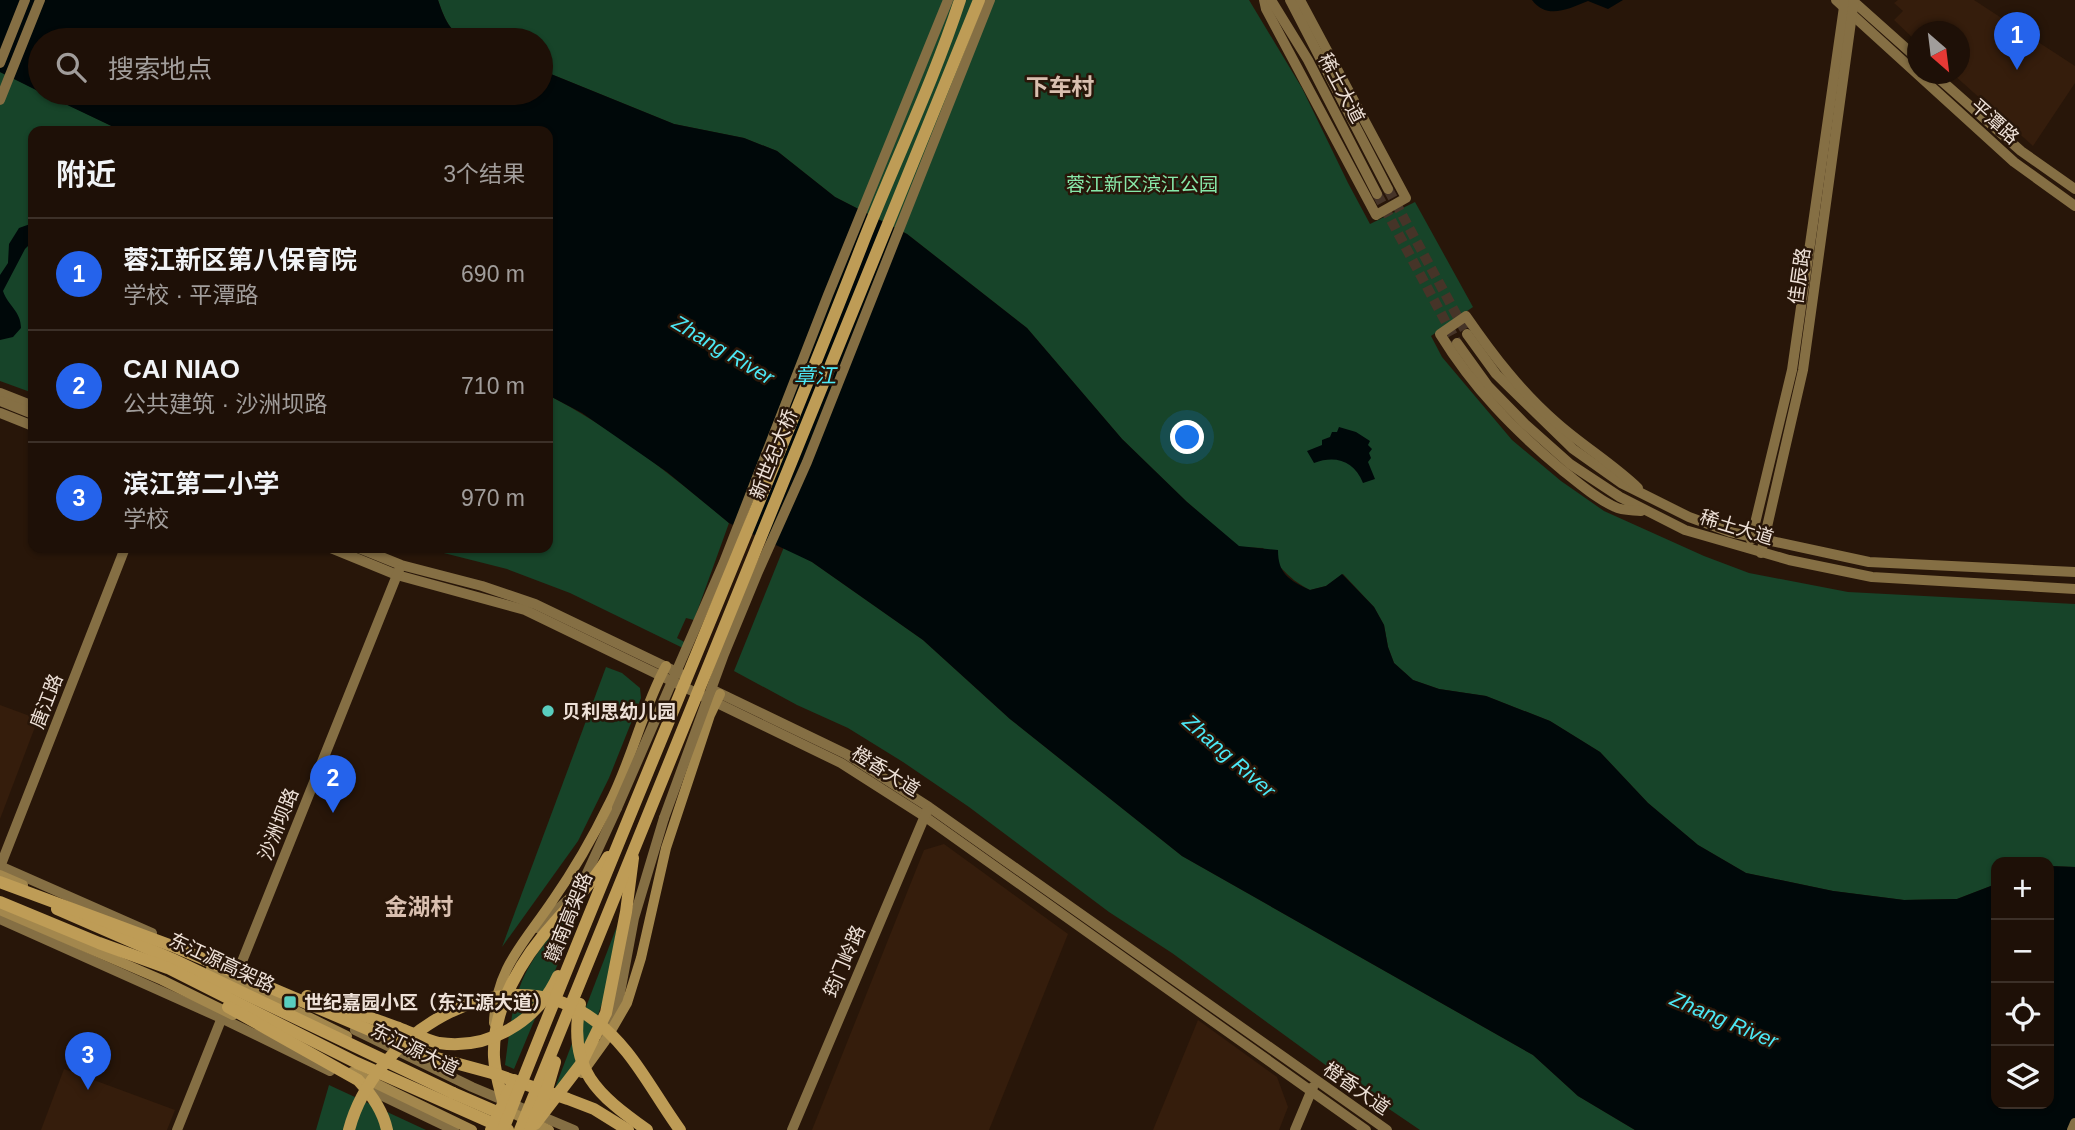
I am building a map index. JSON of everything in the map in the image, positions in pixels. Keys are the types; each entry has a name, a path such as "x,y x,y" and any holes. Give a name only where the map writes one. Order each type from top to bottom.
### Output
{"highway":[{"name":"新世纪大桥","path":"621,835 734,567 960,0"},
{"name":"新世纪大桥","path":"635,845 979,0"},
{"path":"237,975 345,1008 439,1042 485,1041 501,1035 528,1015 552,988 621,835"},
{"path":"494,1045 510,987 521,967 536,943 602,868 621,835"},
{"name":"赣南高架路","path":"505,1130 621,835"},
{"path":"536,1126 581,1064 606,1013 626,912 635,845"},
{"path":"635,845 583,992 576,1028 579,1047 591,1081 603,1097 647,1130"},
{"name":"赣南高架路","path":"520,1130 635,845"},
{"path":"0,883 175,947 433,1058 492,1073 568,1099 593,1109 628,1130"},
{"name":"东江源高架路","path":"0,883 172,958 441,1088 536,1126"},
{"name":"东江源高架路","path":"0,902 168,968 357,1063 505,1130"},
{"path":"99,943 240,1013 358,1080 370,1093 382,1114 387,1130"},
{"path":"536,1126 577,989"},
{"path":"491,1130 527,1050 559,992"},
{"path":"349,1130 363,1094 374,1075 402,1043 438,1017 472,1003 516,995 563,1002 585,1013 615,1036 647,1077 680,1130"}],"main road":[{"path":"496,1130 504,1105 494,1060 495,1005 500,982 525,935 551,902 598,826 663,671"},
{"path":"564,1095 593,1059 627,1003 641,958 666,848 710,715 718,699"},
{"name":"东江源大道","path":"0,875 237,975 410,1068 504,1105 536,1126 549,1130"},
{"path":"0,909 162,980 223,1015 472,1130"}],"street":[{"path":"0,63 25,0"},
{"path":"29,28 40,0"},
{"path":"500,982 528,939 587,878 724,562 828,295 948,0"},
{"path":"536,1126 564,1095 595,1050 619,998 634,918 664,818 724,654 807,462 990,0"},
{"path":"1264,0 1266,9 1376,215 1406,198 1300,0"},
{"name":"稀土大道","path":"1271,0 1308,60 1377,194"},
{"name":"稀土大道","path":"1290,0 1388,189"},
{"path":"1847,2 1907,50"},
{"name":"平潭路","path":"1847,2 1852,16 2014,162 2075,206"},
{"name":"佳辰路","path":"1748,549 1792,370 1847,2"},
{"name":"佳辰路","path":"1761,553 1803,370 1852,16"},
{"path":"0,100 28,30"},
{"name":"平潭路","path":"1945,84 2021,151 2075,189"},
{"path":"1648,497 1556,422 1524,391 1500,365 1466,316 1440,334 1455,359 1490,404 1522,437 1590,492 1617,509 1650,512"},
{"name":"稀土大道","path":"1467,334 1496,373 1573,449 1621,483 1689,517 1730,532 1869,562 2075,572"},
{"name":"稀土大道","path":"1457,343 1488,386 1570,464 1620,497 1685,530 1761,553 1872,577 2075,589"},
{"path":"0,393 28,404"},
{"path":"0,401 28,412"},
{"path":"0,413 28,424"},
{"name":"唐江路","path":"0,867 123,553"},
{"name":"橙香大道","path":"343,553 397,575 525,610 663,671"},
{"name":"橙香大道","path":"371,553 401,565 482,586 535,604 841,763 927,811 1387,1130"},
{"name":"沙洲坝路","path":"237,975 401,565"},
{"name":"橙香大道","path":"927,811 1366,1130"},
{"name":"筠门岭路","path":"792,1130 927,811"},
{"path":"0,867 237,975"},
{"path":"0,919 223,1015 454,1130"},
{"path":"177,1130 223,1015"},
{"path":"1295,1130 1316,1080"},
{"path":"2072,1130 2075,1123"},
{"path":"536,1126 573,1130"}],"shaded area":[{"path":"1898,0 1974,0 2075,66 2075,83 2033,146 1964,84 1970,84 1970,21 1907,21 1907,32 1894,20 1903,11 1894,3"},
{"path":"0,705 38,719 0,819"},
{"path":"944,844 1068,934 989,1130 812,1130 924,850"},
{"path":"1198,1020 1277,1077 1288,1107 1279,1130 1153,1130"},
{"path":"64,1069 175,1110 167,1130 41,1130"}],"green space":[{"name":"蓉江新区滨江公园","path":"438,0 1249,0 1302,88 1370,224 1415,202 1473,307 1431,336 1442,357 1512,440 1561,481 1604,511 1749,573 1848,592 2075,604 2075,867 2054,866 2054,857 1991,857 1991,886 1957,899 1904,900 1833,891 1746,873 1698,845 1648,803 1600,752 1550,721 1486,696 1439,689 1413,680 1394,663 1384,625 1374,607 1343,574 1326,586 1310,590 1289,576 1263,548 1239,547 1187,502 1122,439 1027,328 907,234 835,197 777,151 744,138 674,124 553,75 553,28 453,28"},
{"path":"0,72 28,86 28,105 68,105 112,126 28,126 28,391 0,381"},
{"path":"553,398 642,454 729,523 694,620 686,618 677,638 688,644 685,649 570,593 507,569 444,553 553,553"},
{"path":"784,547 812,562 923,640 1010,719 1182,856 1533,1055 1578,1096 1635,1130 1420,1130 1342,1077 1172,953 1109,912 969,807 903,762 848,728 797,705 734,671"},
{"path":"606,667 622,673 640,688 641,698 609,778 578,841 502,947"},
{"path":"587,894 514,1069 505,1065 513,1012 522,981 543,946"},
{"path":"617,926 607,989 592,1032 560,1089 555,1088"},
{"path":"329,1085 426,1130 316,1130"}],"water":[{"path":"0,0 438,0 452,28 28,28 28,86 0,72"},
{"path":"1532,0 1623,0 1608,9 1588,1 1551,11 1544,10"},
{"name":"章江","path":"553,75 674,124 744,138 777,151 835,197 907,234 1027,328 1122,439 1187,502 1239,546 1278,550 1280,565 1286,575 1310,590 1326,586 1342,574 1374,607 1384,625 1394,663 1413,680 1439,689 1486,696 1550,721 1600,752 1648,803 1698,845 1746,873 1833,891 1904,900 1957,899 1991,886 1991,1109 2054,1109 2054,866 2075,867 2075,1130 1635,1130 1578,1096 1533,1055 1182,856 1010,719 923,640 812,562 729,523 667,472 582,413 553,398 553,126 111,126 67,105 553,105"},
{"path":"28,225 28,246 3,291 19,317 21,328 13,337 0,340 0,275 8,263 9,244 19,228"},
{"path":"1339,427 1356,432 1370,441 1368,445 1372,449 1368,462 1375,479 1363,483 1355,469 1337,460 1314,463 1307,451 1322,445 1322,440 1330,437 1332,432 1337,432"}],"tunnel":[{"path":"1388,189 1467,334"},
{"path":"1377,194 1457,343"}],"place":[{"name":"蓉江新区第八保育院","path":"2017,70"},
{"name":"贝利思幼儿园","path":"548,711"},
{"name":"CAI NIAO","path":"333,813"},
{"name":"世纪嘉园小区（东江源大道）","path":"290,1002"},
{"name":"滨江第二小学","path":"88,1090"}],"district":[{"name":"下车村","path":"1060,87"},
{"name":"金湖村","path":"419,907"}],"water label":[{"name":"Zhang River","path":"723,350"},
{"name":"Zhang River","path":"1229,756"},
{"name":"Zhang River","path":"1724,1020"}]}
